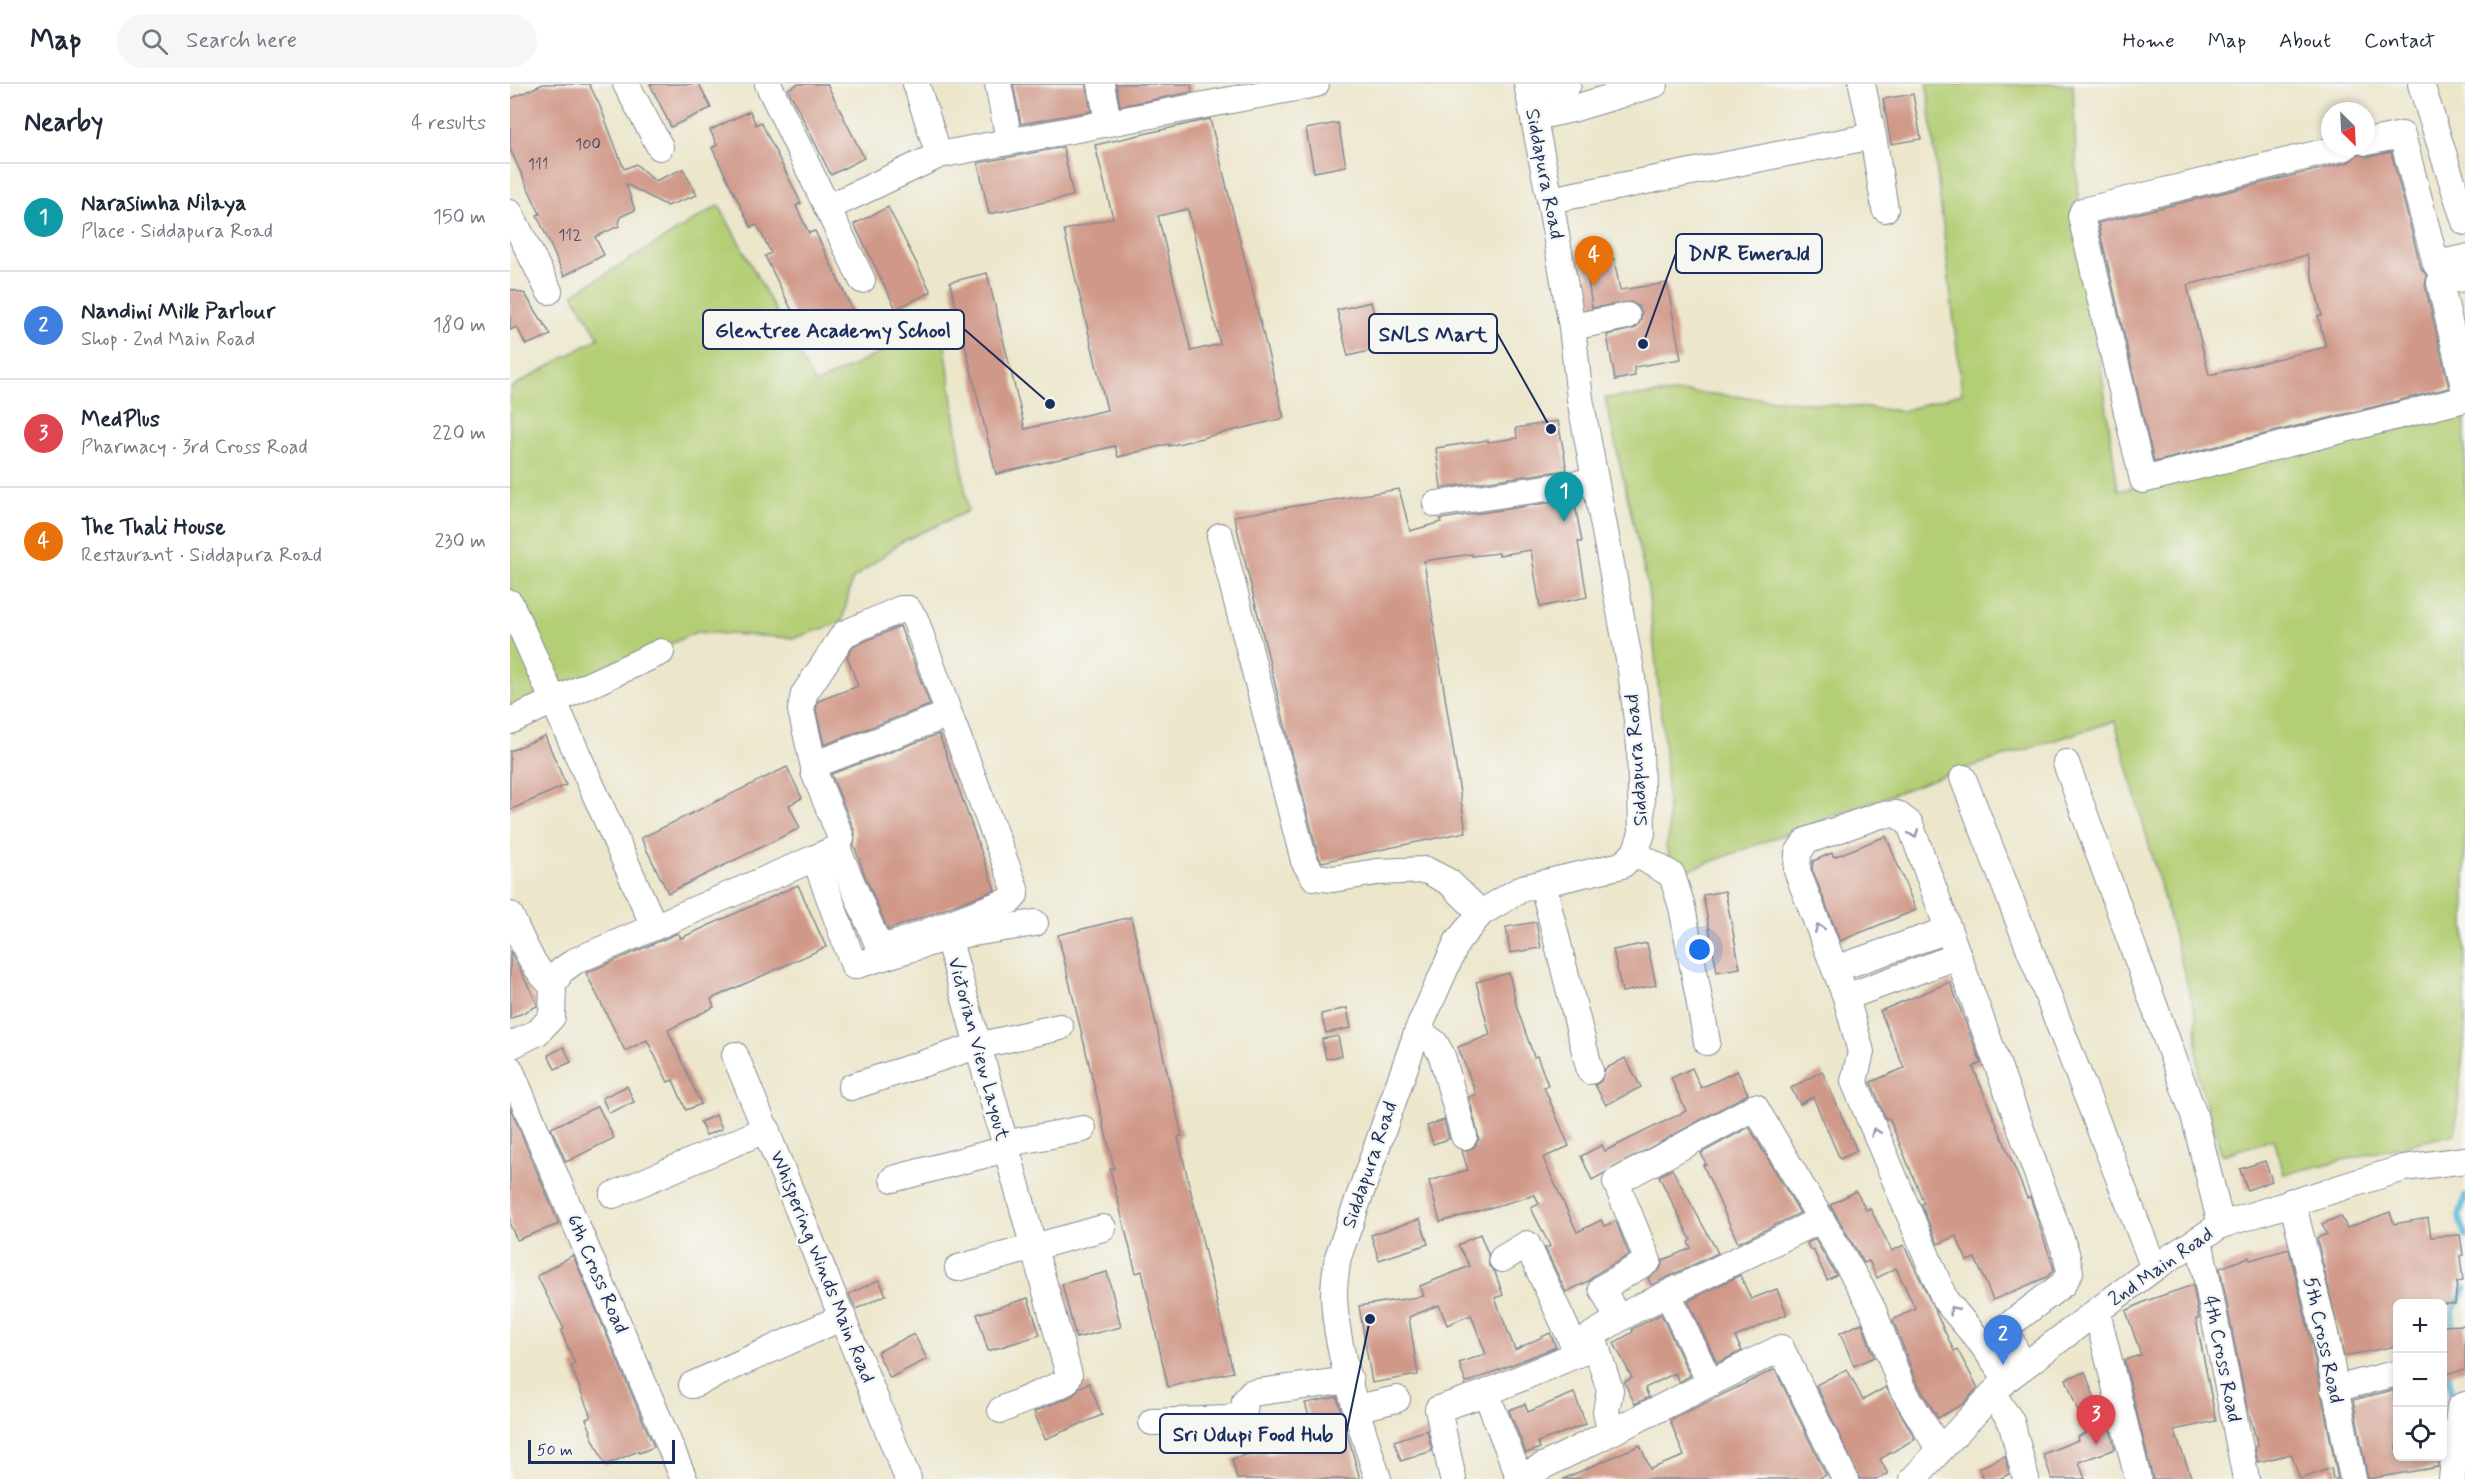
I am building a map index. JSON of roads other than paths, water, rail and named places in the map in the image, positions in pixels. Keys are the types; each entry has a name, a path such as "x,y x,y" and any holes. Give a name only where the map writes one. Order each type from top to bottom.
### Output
{"street":[{"path":"626,84 660,147"},
{"path":"768,84 862,280"},
{"path":"916,84 939,155"},
{"path":"998,84 1010,140"},
{"path":"1101,84 1108,122"},
{"path":"827,208 939,155 1108,122 1204,94 1312,84"},
{"path":"1528,88 1568,84"},
{"path":"1535,117 1572,109 1655,84"},
{"path":"1862,84 1885,209"},
{"path":"2421,84 2465,222"},
{"name":"Siddapura Road","path":"1378,1479 1337,1329 1334,1293 1338,1257 1418,1030 1457,942 1481,913 1523,888 1622,865 1635,853 1642,833 1640,746 1631,670 1580,399 1572,327 1528,88"},
{"path":"2375,140 2402,135 2436,264 2465,258"},
{"path":"1550,200 1873,136"},
{"path":"2321,153 2083,211 2081,216 2143,480 2465,399"},
{"path":"510,213 549,291"},
{"path":"2465,278 2440,282 2465,392"},
{"path":"1572,327 1627,316"},
{"path":"1436,504 1595,481"},
{"path":"1220,536 1304,861 1314,877 1333,879 1377,872 1426,870 1449,882 1481,913"},
{"path":"510,603 654,926"},
{"path":"510,1046 538,1032 552,1017 553,986 561,971 575,961 826,853 840,844 841,838 814,772 801,701 838,641 849,630 901,609 909,609 915,619 1015,888 1015,895 1011,900 896,944 882,946 877,942 826,853"},
{"path":"510,721 661,652"},
{"path":"814,767 824,761 949,714"},
{"path":"2066,763 2194,1115 2222,1225"},
{"path":"1963,778 2154,1268"},
{"path":"2007,1380 1981,1342 1945,1300 1854,1081 1861,1052 1846,997 1797,871 1798,853 1806,841 1880,815 1897,814 1910,824 2066,1253 2070,1272 2063,1284 2005,1328 2011,1421 2026,1479"},
{"name":"Victorian View Layout","path":"826,853 854,966 948,937 1069,1375 1066,1382 1001,1410"},
{"path":"1635,853 1671,876 1683,907 1707,1042"},
{"path":"1543,885 1590,1071"},
{"path":"510,915 534,965 553,986"},
{"path":"948,937 1035,923"},
{"path":"1835,969 1948,930"},
{"path":"1846,997 1958,956"},
{"path":"851,1087 977,1047 1060,1027"},
{"path":"1418,1030 1435,1043 1442,1056 1464,1136"},
{"name":"Whispering Winds Main Road","path":"735,1055 908,1479"},
{"name":"6th Cross Road","path":"510,1069 684,1479"},
{"path":"1618,1319 1602,1288 1648,1261 1616,1182 1755,1107 1873,1310 1902,1388 1940,1449"},
{"path":"613,1195 767,1129"},
{"path":"893,1179 1005,1146 1083,1129"},
{"name":"2nd Main Road","path":"1917,1477 1940,1449 2007,1380 2154,1268 2222,1225 2404,1168 2465,1160"},
{"name":"5th Cross Road","path":"2292,1202 2325,1334 2353,1479"},
{"path":"1454,1479 1438,1409 1486,1393 1587,1350 1592,1335 1618,1319 1821,1220"},
{"path":"957,1268 1103,1228"},
{"name":"4th Cross Road","path":"2199,1239 2246,1479"},
{"path":"1502,1259 1527,1244 1610,1390 1606,1411 1610,1431"},
{"path":"1668,1294 1710,1383"},
{"path":"2097,1312 2138,1479"},
{"path":"692,1385 843,1317"},
{"path":"1486,1393 1518,1479 1610,1431 1781,1348 1844,1479"},
{"path":"2334,1389 2393,1374"},
{"path":"1152,1422 1228,1419 1244,1412 1245,1401 1251,1393 1350,1380"},
{"path":"1358,1408 1396,1400"},
{"path":"2452,1479 2460,1407 2465,1405"}],"waterway":[{"path":"2465,1196 2459,1217 2465,1236"},
{"path":"2451,1333 2454,1309 2465,1288"},
{"path":"2448,1366 2452,1404"}],"place":[{"name":"The Thali House","path":"1594,286"},
{"name":"DNR Emerald","path":"1643,344"},
{"name":"Glentree Academy School","path":"1050,404"},
{"name":"SNLS Mart","path":"1551,429"},
{"name":"Narasimha Nilaya","path":"1564,522"},
{"name":"Sri Udupi Food Hub","path":"1370,1319"},
{"name":"Nandini Milk Parlour","path":"2003,1365"},
{"name":"MedPlus","path":"2096,1445"}]}
